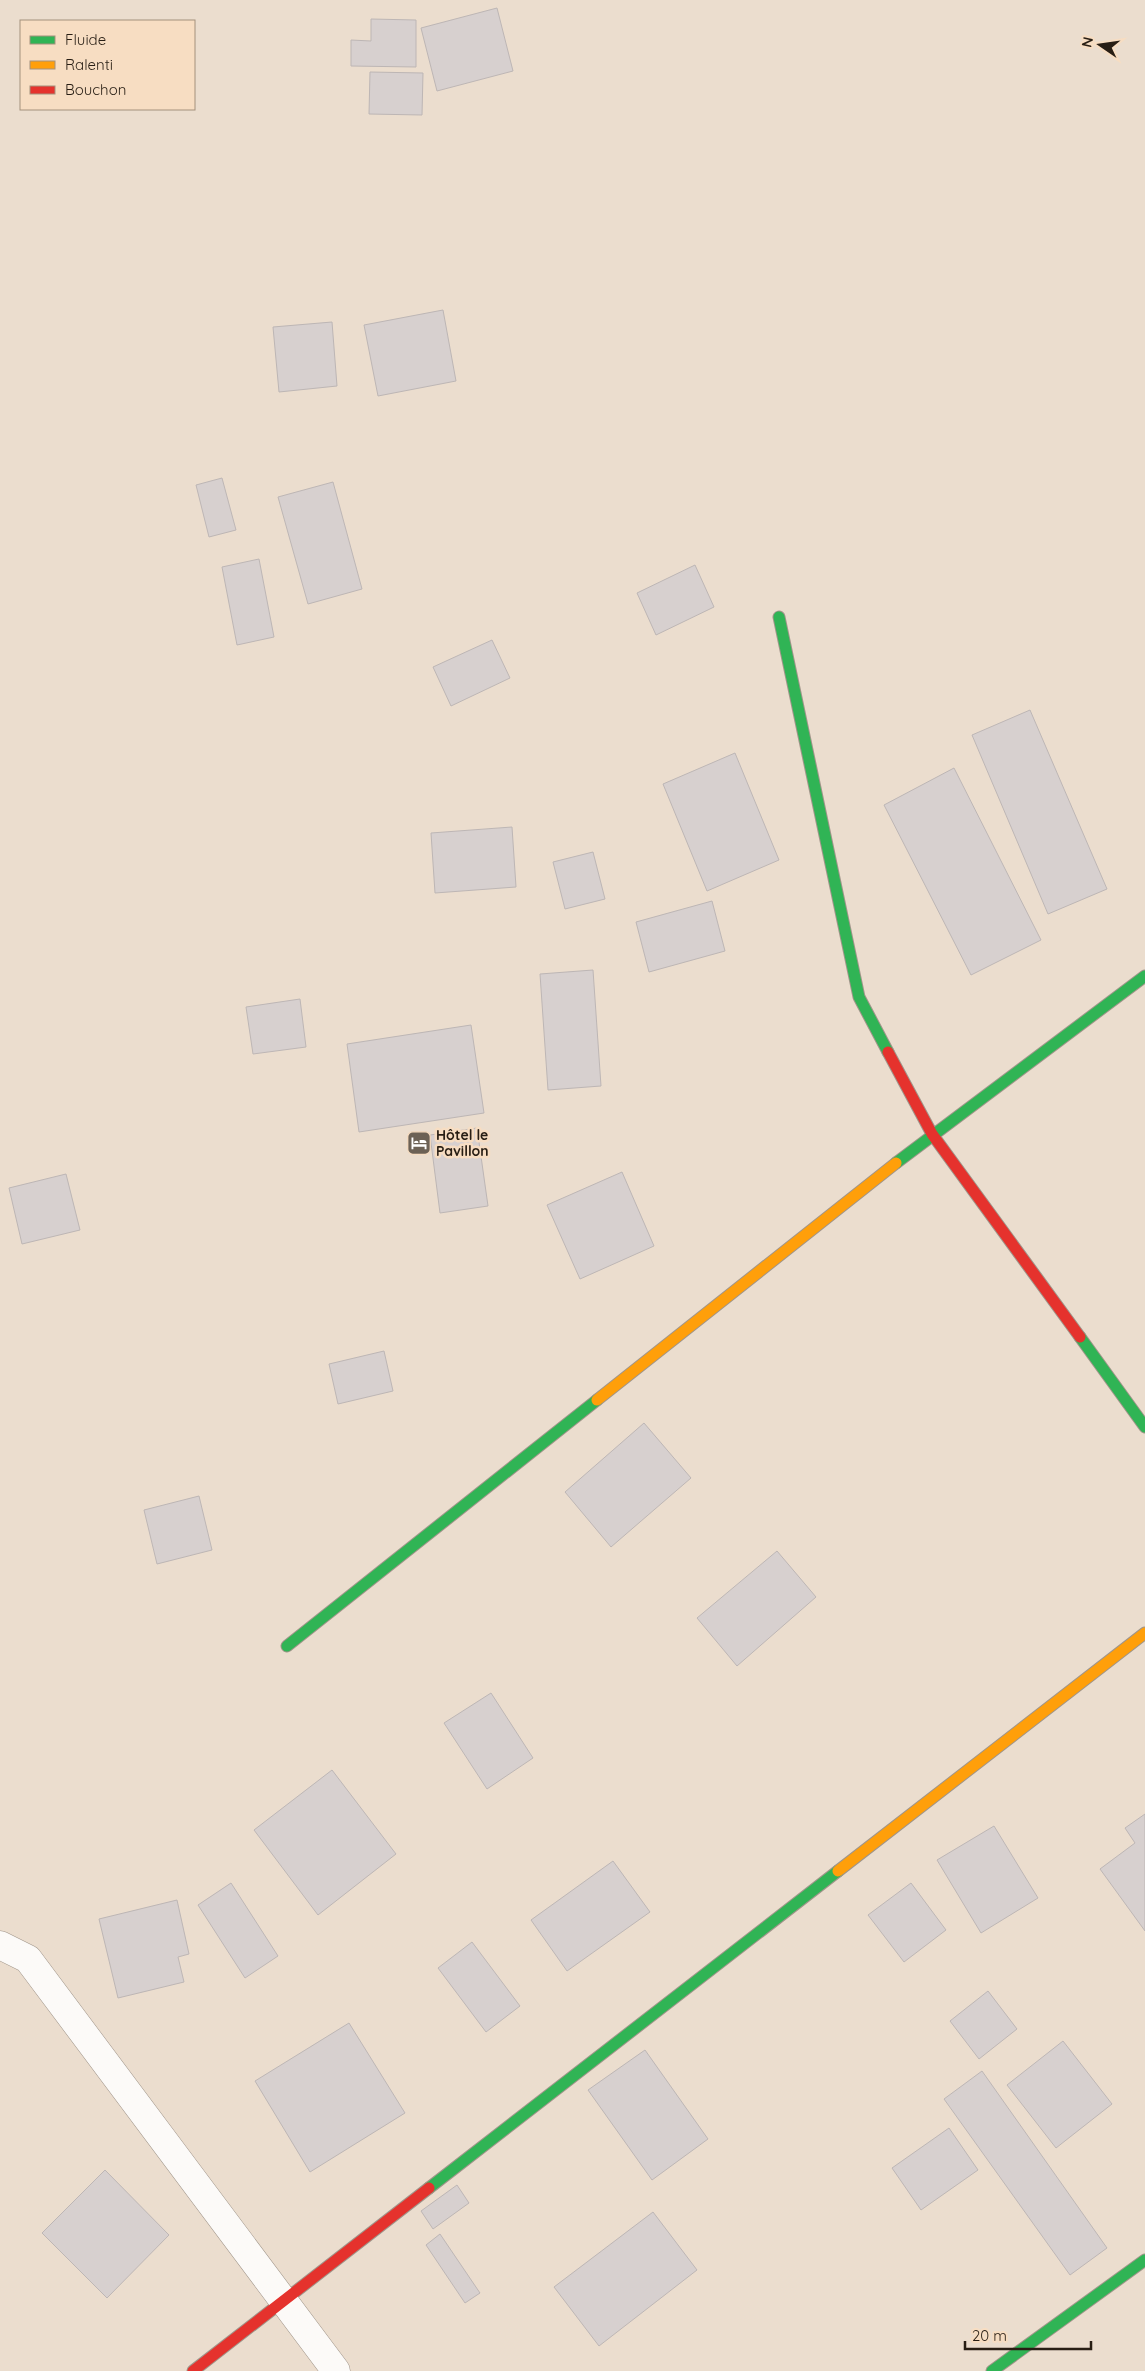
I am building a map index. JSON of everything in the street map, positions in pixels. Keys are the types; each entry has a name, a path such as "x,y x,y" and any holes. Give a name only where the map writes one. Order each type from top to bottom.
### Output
{"street":[{"path":"779,618 859,997 932,1134 1145,1427"},
{"path":"287,1646 932,1134 1145,976"},
{"path":"193,2371 1145,1633"},
{"path":"0,1945 28,1959 336,2371"},
{"path":"992,2371 1145,2260"}],"building":[{"path":"497,8 513,71 437,91 421,28"},
{"path":"371,19 416,20 416,67 351,66 351,40 371,41"},
{"path":"370,72 423,73 422,115 369,114"},
{"path":"443,310 456,381 378,396 364,325"},
{"path":"332,322 337,386 279,392 273,327"},
{"path":"222,478 236,530 209,537 196,485"},
{"path":"333,482 362,589 308,604 278,497"},
{"path":"259,559 274,637 237,645 222,567"},
{"path":"695,565 714,607 656,635 637,593"},
{"path":"492,640 510,678 451,706 433,667"},
{"path":"1030,710 1107,889 1048,914 972,735"},
{"path":"735,753 779,860 707,891 663,784"},
{"path":"954,768 1041,940 971,975 884,805"},
{"path":"512,827 516,887 435,893 431,833"},
{"path":"593,852 605,899 565,909 553,862"},
{"path":"712,901 725,951 649,972 636,922"},
{"path":"593,970 601,1086 548,1090 540,974"},
{"path":"300,999 306,1047 253,1054 246,1007"},
{"path":"471,1025 484,1113 359,1132 347,1044"},
{"path":"477,1128 488,1206 440,1213 430,1135"},
{"path":"622,1172 654,1246 580,1279 547,1205"},
{"path":"66,1174 80,1230 22,1244 9,1188"},
{"path":"384,1351 393,1391 338,1404 329,1364"},
{"path":"644,1423 691,1478 611,1547 565,1492"},
{"path":"199,1496 212,1550 157,1564 144,1510"},
{"path":"777,1551 816,1597 737,1666 697,1618"},
{"path":"491,1693 533,1758 487,1789 444,1723"},
{"path":"332,1770 396,1854 318,1915 254,1830"},
{"path":"1145,1814 1145,1931 1100,1869 1135,1843 1125,1828"},
{"path":"994,1826 1038,1898 981,1933 937,1860"},
{"path":"613,1861 650,1912 567,1971 531,1920"},
{"path":"231,1883 278,1956 245,1978 198,1905"},
{"path":"911,1883 946,1930 904,1962 868,1915"},
{"path":"177,1900 189,1954 178,1957 184,1982 118,1998 99,1919"},
{"path":"472,1942 520,2006 486,2032 438,1968"},
{"path":"988,1991 1017,2029 979,2059 950,2021"},
{"path":"349,2023 405,2113 310,2172 255,2081"},
{"path":"1063,2041 1112,2104 1056,2148 1007,2085"},
{"path":"645,2050 708,2139 652,2180 588,2090"},
{"path":"982,2071 1107,2248 1070,2275 944,2099"},
{"path":"949,2128 978,2170 921,2210 892,2168"},
{"path":"105,2170 169,2235 107,2298 42,2233"},
{"path":"457,2185 469,2203 433,2229 421,2211"},
{"path":"653,2212 697,2270 599,2346 554,2287"},
{"path":"440,2234 480,2293 465,2303 426,2245"}],"traffic: fast":[{"path":"779,617 859,997 888,1052"},
{"path":"896,1163 1145,976"},
{"path":"1080,1337 1145,1427"},
{"path":"287,1646 597,1400"},
{"path":"429,2188 838,1871"},
{"path":"992,2371 1145,2260"}],"traffic: slow":[{"path":"597,1400 896,1163"},
{"path":"838,1871 1145,1633"}],"traffic: jam":[{"path":"888,1052 932,1134 1080,1337"},
{"path":"193,2371 429,2188"}],"place":[{"name":"Hôtel le Pavillon","path":"419,1143"}]}
